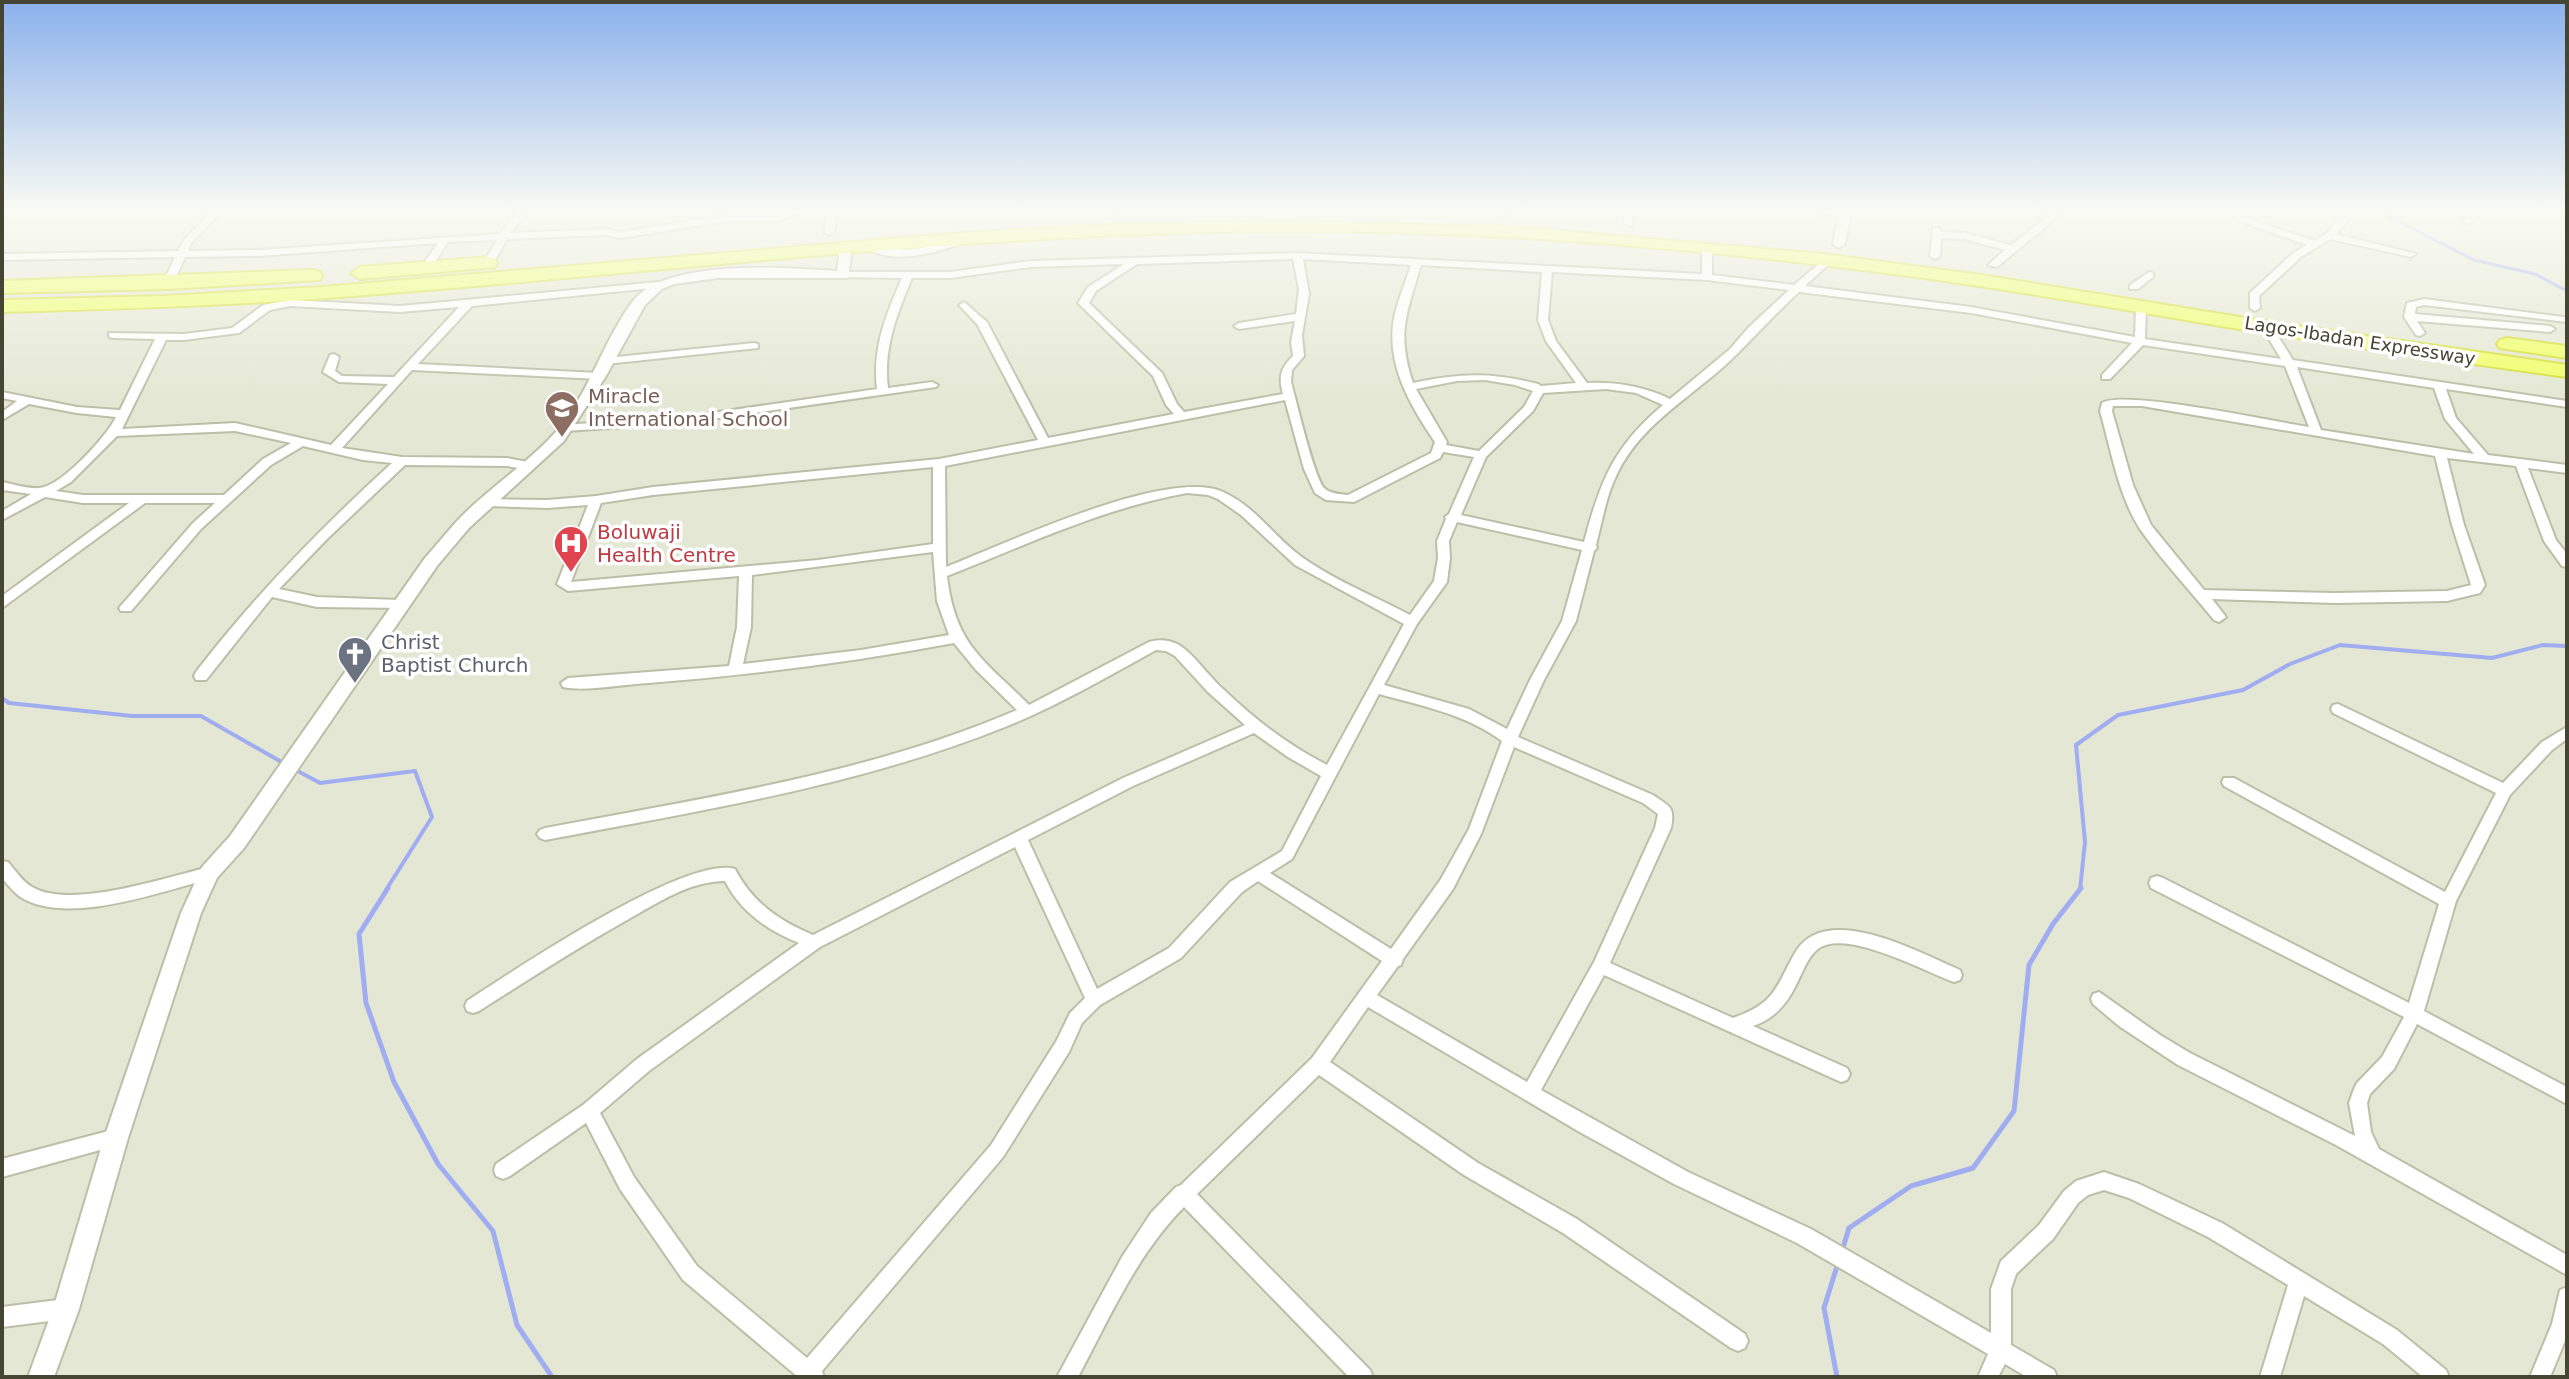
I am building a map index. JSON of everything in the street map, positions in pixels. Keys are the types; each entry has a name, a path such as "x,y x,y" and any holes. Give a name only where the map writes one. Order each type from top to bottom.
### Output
{"highway":[{"name":"Lagos-Ibadan Expressway","path":"2,287 168,283 284,275"},
{"name":"Lagos-Ibadan Expressway","path":"2,306 149,303 370,290 504,275"},
{"name":"Lagos-Ibadan Expressway","path":"1941,275 2567,371"},
{"name":"Lagos-Ibadan Expressway","path":"2089,275 2141,281 2255,308 2415,325 2567,352"}],"street":[{"path":"168,283 171,275"},
{"path":"113,335 162,336 235,331 267,307 290,303 400,309 734,275"},
{"path":"867,275 918,275"},
{"path":"1082,275 1087,282 1083,303 1158,375 1172,405 1182,417"},
{"path":"1087,282 1103,275"},
{"path":"1302,275 1304,304 1296,335 1299,356 1287,369 1288,396 1319,490 1330,497 1350,499 1436,455 1441,442 1409,387 1398,354 1399,320 1413,275"},
{"path":"1546,275 1543,320 1551,341 1583,385"},
{"path":"1678,275 1800,287 1971,310 2140,341 2567,404"},
{"path":"1067,1377 1129,1264 1158,1220 1318,1064 1447,884 1476,830 1510,739 1569,621 1591,548 1600,505 1611,474 1627,449 1670,404 1713,370 1812,275"},
{"path":"2255,308 2254,295 2277,275"},
{"path":"883,392 879,373 880,346 912,276"},
{"path":"41,1377 66,1309 116,1138 191,913 209,873 237,842 400,605 445,545 566,427 639,303 659,285"},
{"path":"334,449 469,302"},
{"path":"2550,329 2415,325 2411,305 2424,302 2564,320"},
{"path":"964,305 982,322 1045,443"},
{"path":"2106,377 2140,341 2141,307"},
{"path":"2511,313 2534,328"},
{"path":"1239,326 1300,317"},
{"path":"2267,327 2290,364 2317,433"},
{"path":"2,516 67,479 114,433 162,336"},
{"path":"412,367 602,368 754,346"},
{"path":"334,357 329,372 339,379 398,381"},
{"path":"1409,387 1470,374 1486,375 1534,386 1539,390 1583,385 1641,389 1670,404"},
{"path":"566,427 684,420 932,385"},
{"path":"2439,387 2451,419 2484,458"},
{"path":"589,1111 627,1183 690,1273 811,1375 997,1151 1063,1046 1076,1018 1094,1000 1175,953 1236,887 1287,855 1375,688 1412,622 1440,582 1443,541 1481,455 1529,409 1539,390"},
{"path":"2,395 123,414"},
{"path":"487,502 547,504 596,500 653,491 939,463 1288,396"},
{"path":"2,417 27,400"},
{"path":"2219,617 2145,526 2121,466 2106,411 2108,403 2142,403 2440,453 2567,469"},
{"path":"114,433 235,427 402,461 507,462 529,466"},
{"path":"126,608 197,526 267,462 300,442"},
{"path":"1439,448 1481,455"},
{"path":"2199,594 2335,598 2447,596 2475,590 2478,585 2476,575 2458,525 2440,453"},
{"path":"201,676 229,637 308,550 402,461"},
{"path":"939,463 940,574 957,638 1026,711"},
{"path":"2521,464 2550,541 2567,563"},
{"path":"2,486 83,499 227,499"},
{"path":"940,574 1099,512 1155,494 1197,488 1213,491 1240,507 1299,561 1412,622"},
{"path":"2,603 141,500"},
{"path":"596,500 564,584 568,587 586,589 941,547"},
{"path":"1451,517 1591,548"},
{"path":"2550,541 2567,543"},
{"path":"735,669 744,627 746,570"},
{"path":"271,592 317,602 400,605"},
{"path":"568,683 735,669 906,648 957,638"},
{"path":"545,834 843,773 983,730 1154,645 1167,644 1177,649 1195,671 1254,727 1291,754 1330,774"},
{"path":"1375,688 1476,719 1497,728 1510,739 1648,799 1666,812 1663,828 1600,966 1530,1093"},
{"path":"2338,709 2505,791"},
{"path":"503,1170 589,1111 643,1065 814,942 1020,840 1128,782 1254,727"},
{"path":"2372,1155 2362,1132 2358,1103 2363,1089 2388,1063 2414,1014 2448,901 2505,791 2547,746 2567,732"},
{"path":"2229,782 2448,901"},
{"path":"1020,840 1094,1000"},
{"path":"2,867 27,893 50,902 76,901 209,873"},
{"path":"473,1006 649,899 723,871 729,874 756,911 778,927 814,942"},
{"path":"1257,873 1395,960"},
{"path":"2157,883 2567,1096"},
{"path":"1734,1025 1756,1020 1772,1010 1784,996 1808,945 1825,937 1852,939 1879,946 1954,975"},
{"path":"1600,966 1841,1074"},
{"path":"1367,998 1681,1178 1804,1236 1906,1298 2047,1377"},
{"path":"2099,999 2122,1020 2160,1046 2372,1155 2567,1265"},
{"path":"1318,1064 1471,1169 1570,1226 1738,1341"},
{"path":"2,1168 116,1138"},
{"path":"1988,1377 2001,1349 2001,1289 2008,1268 2046,1232 2071,1197 2094,1182 2115,1184 2189,1216 2390,1337 2439,1377"},
{"path":"1183,1193 1363,1377"},
{"path":"2270,1377 2299,1280"},
{"path":"2540,1377 2562,1324 2566,1294"},
{"path":"2,1317 66,1309"}],"shaded area":[{"path":"2,275 2567,275 2567,1377 2,1377"}],"waterway":[{"path":"2538,275 2567,291"},
{"path":"2080,889 2085,842 2076,745 2118,715 2243,690 2290,664 2340,645 2492,658 2543,645 2567,646"},
{"path":"2,698 9,703 132,716 201,716 285,764"},
{"path":"292,768 320,783 415,771 432,817 386,890"},
{"path":"388,888 359,934 366,1003 394,1082 438,1164 493,1231 517,1325 552,1377"},
{"path":"1842,1251 1849,1228 1911,1186 1973,1168 2014,1111 2029,965 2053,924 2080,889"},
{"path":"1837,1377 1824,1308 1838,1263"}],"place":[{"name":"Miracle International School","path":"562,439"},
{"name":"Boluwaji Health Centre","path":"571,574"},
{"name":"Christ Baptist Church","path":"355,685"}]}
